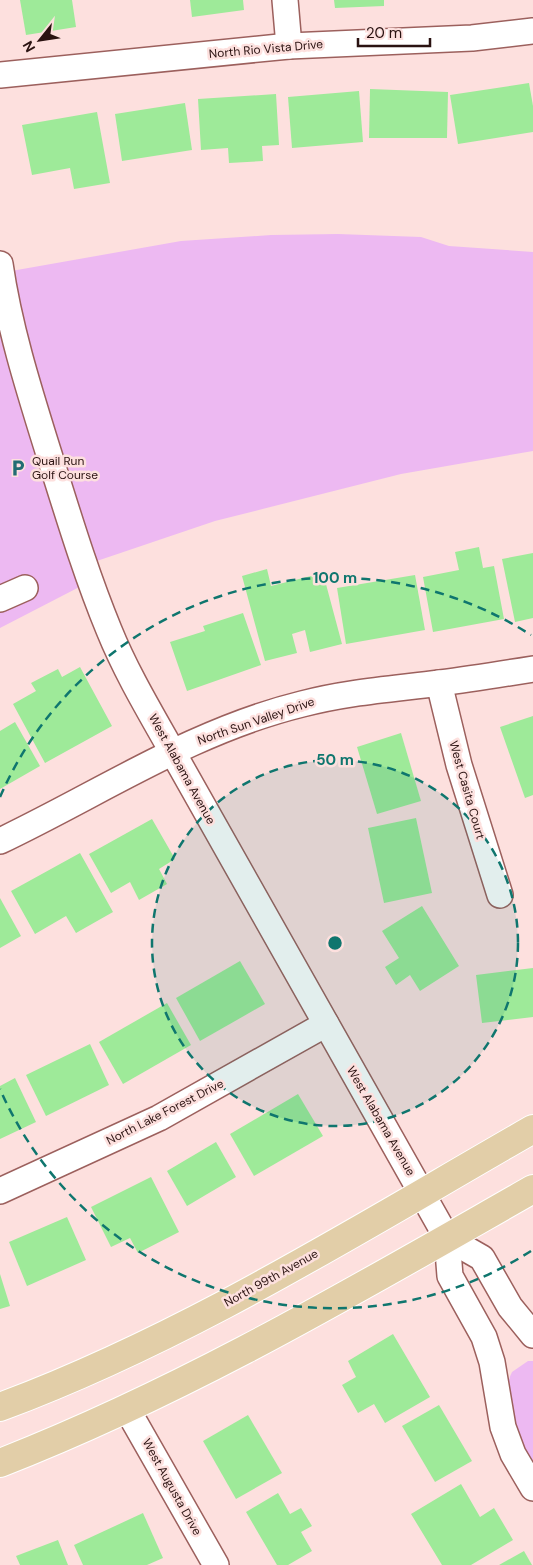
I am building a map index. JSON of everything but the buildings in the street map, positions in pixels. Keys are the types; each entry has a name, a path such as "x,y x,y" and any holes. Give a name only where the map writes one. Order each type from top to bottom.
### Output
{"main road":[{"name":"North 99th Avenue","path":"0,1407 90,1370 166,1334 270,1279 533,1129"},
{"path":"0,1463 127,1410 312,1315 533,1189"}],"street":[{"path":"286,0 289,46"},
{"name":"North Rio Vista Drive","path":"0,75 289,46 472,38 533,31"},
{"name":"West Alabama Avenue","path":"0,264 16,341 85,565 109,631 133,682 447,1238 450,1276 484,1337 492,1362 503,1427 513,1454 533,1488"},
{"path":"0,599 25,588"},
{"name":"North Sun Valley Drive","path":"0,841 172,751 220,731 300,704 367,690 439,683 533,669"},
{"name":"West Casita Court","path":"439,683 459,765 500,896"},
{"name":"North Lake Forest Drive","path":"0,1191 159,1118 326,1024"},
{"path":"447,1238 482,1258 510,1306 533,1335"},
{"name":"West Augusta Drive","path":"127,1410 216,1565"}],"shaded area":[{"name":"Quail Run Golf Course","path":"338,234 421,237 449,246 533,252 533,451 401,474 215,521 85,565 91,581 0,628 0,273 181,241 271,235"},
{"path":"528,1361 533,1361 533,1463 513,1418 508,1393 512,1372"}],"place":[{"name":"Quail Run Golf Course","path":"18,468"}]}
